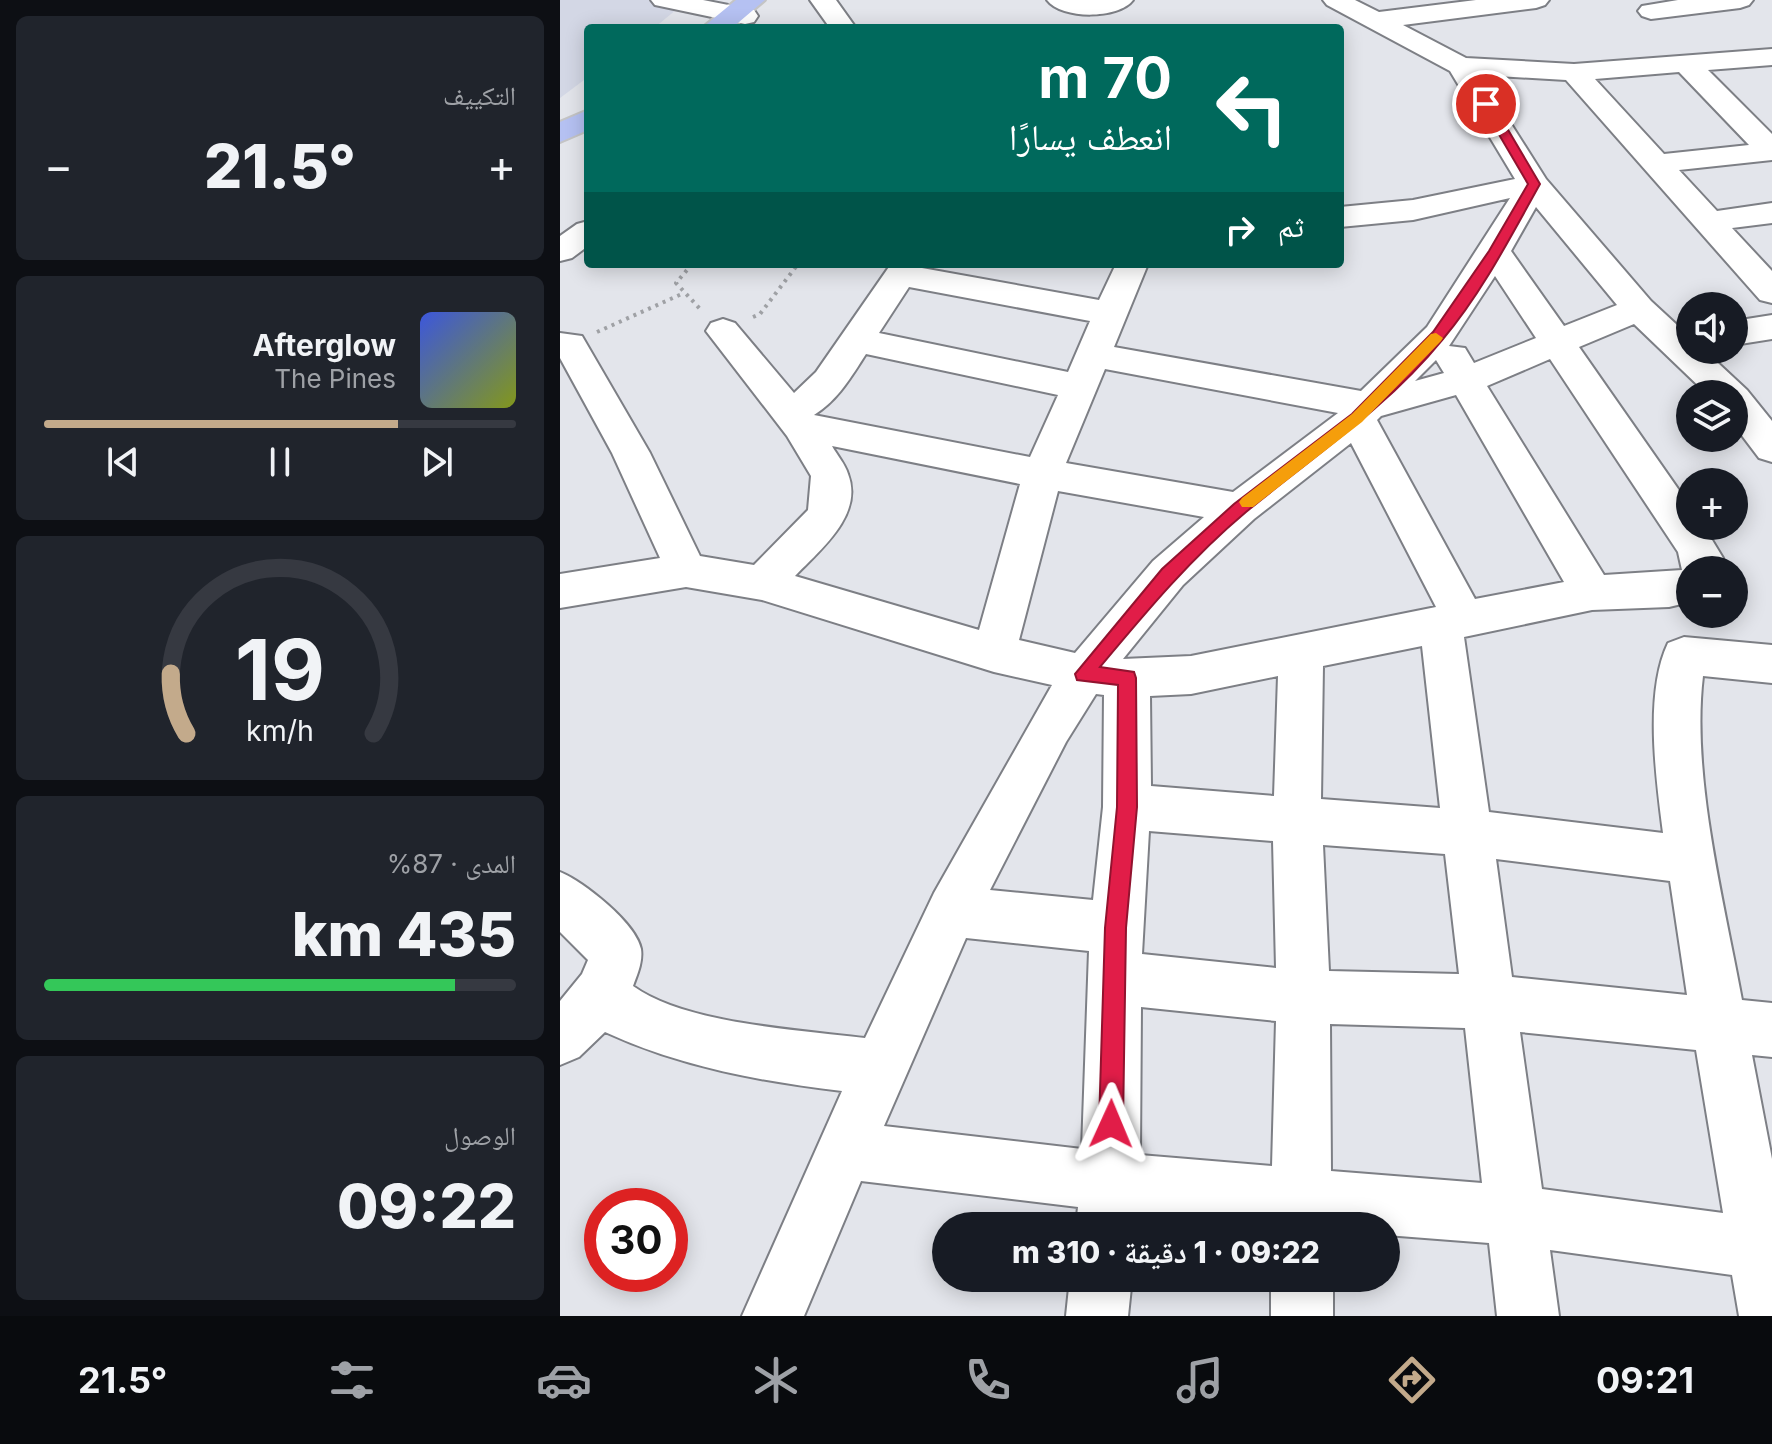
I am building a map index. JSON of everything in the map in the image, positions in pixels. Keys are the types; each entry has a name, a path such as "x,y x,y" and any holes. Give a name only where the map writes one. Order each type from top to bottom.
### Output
{"main road":[{"path":"560,122 584,111"},
{"path":"560,133 584,121"}],"street":[{"path":"664,0 740,14"},
{"path":"823,0 838,24"},
{"path":"1060,0 1074,7 1086,8 1120,0"},
{"path":"1336,0 1460,66 1574,72 1681,51 1768,62"},
{"path":"1373,21 1450,6 1536,0"},
{"path":"1646,6 1740,0"},
{"path":"1646,6 1681,51 1772,151 1656,164"},
{"path":"1460,66 1534,184 1639,309 1676,337"},
{"path":"1574,72 1772,292"},
{"path":"1344,217 1413,210 1534,184"},
{"path":"773,1316 952,911 1050,728 1105,676 1168,573 1240,508 1363,412 1439,335 1495,251 1534,184"},
{"path":"1708,222 1772,213"},
{"path":"560,251 584,234"},
{"path":"1495,251 1701,556"},
{"path":"994,653 1043,472 1130,268"},
{"path":"795,420 829,381 905,270 1112,314"},
{"path":"858,340 1363,412 1467,380 1639,309"},
{"path":"1748,331 1772,327"},
{"path":"723,331 795,420 830,476 830,505 810,536 762,583"},
{"path":"1439,335 1592,593"},
{"path":"565,345 631,453 686,570"},
{"path":"1702,364 1717,380"},
{"path":"1363,412 1452,620 1468,833 1518,1216 1528,1316"},
{"path":"1748,417 1772,448"},
{"path":"795,420 966,460 1240,508"},
{"path":"560,591 686,570 762,583 994,653 1105,676 1191,675 1592,593 1676,583"},
{"path":"1685,628 1677,724 1692,860 1770,1316"},
{"path":"846,1150 1108,1204 1301,1212 1303,997 1297,818 1301,653"},
{"path":"1684,656 1772,664"},
{"path":"1105,676 1127,807 1115,953 1108,1204"},
{"path":"1127,807 1468,833 1692,860"},
{"path":"560,897 615,949 616,960 610,982 560,1038"},
{"path":"952,911 1303,997 1489,1002 1772,1030"},
{"path":"599,994 610,1005 661,1032 767,1052 881,1068"},
{"path":"1400,1214 1518,1216 1759,1248"},
{"path":"1097,1316 1100,1292"},
{"path":"1302,1292 1302,1316"}],"path":[{"path":"689,268 676,283 723,331 760,314 795,268"},
{"path":"565,345 684,293"}],"shaded area":[{"path":"560,0 688,0 659,24 584,24 584,80 560,98"}],"slow traffic":[{"path":"1247,502 1357,418 1436,338"}],"route":[{"path":"1111,1124 1116,928 1127,807 1127,678 1084,674 1168,573 1240,508 1357,418 1439,335 1495,251 1534,184 1486,104"}]}
